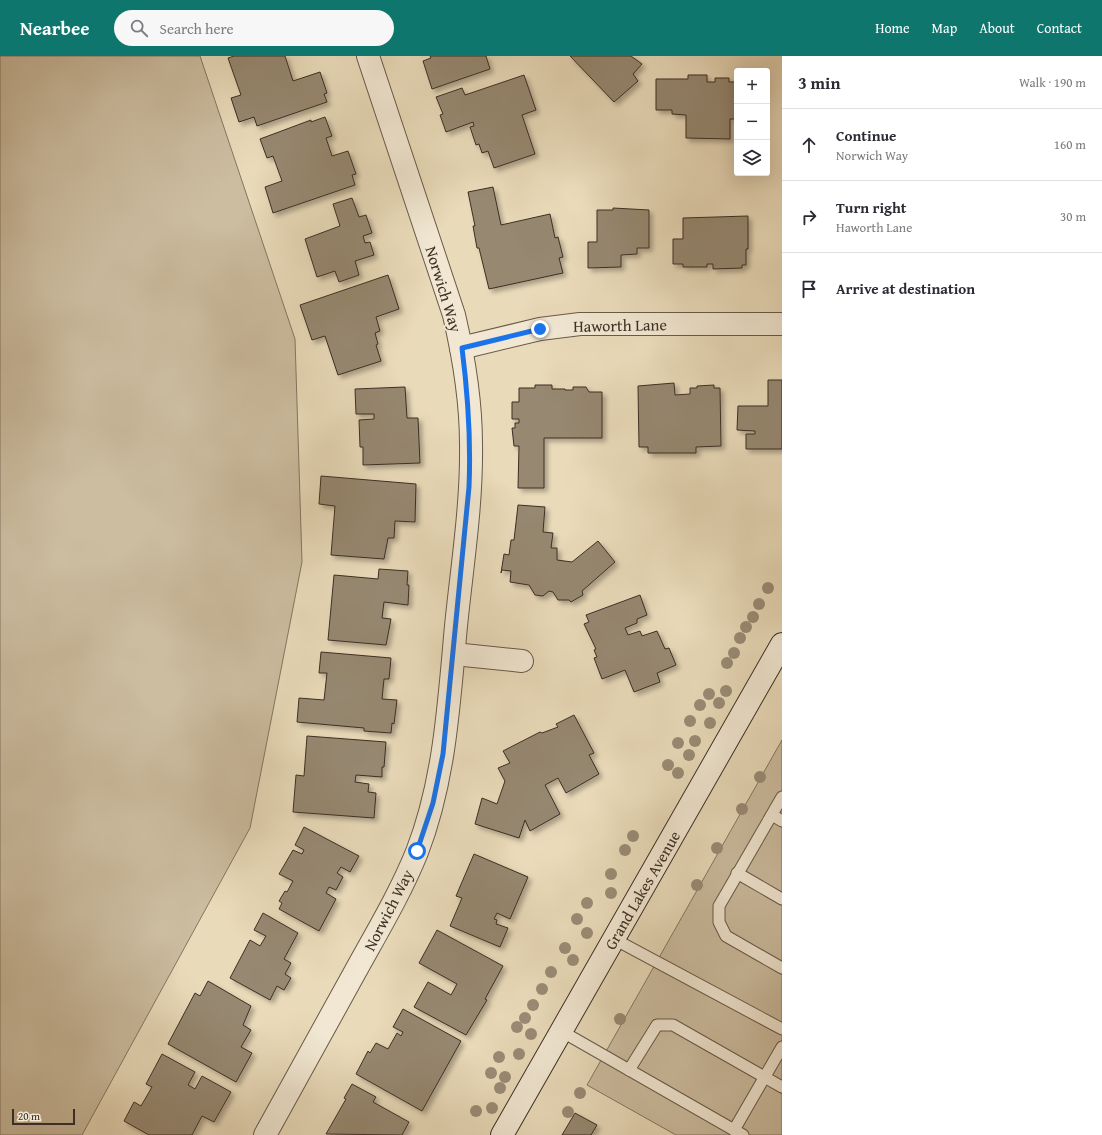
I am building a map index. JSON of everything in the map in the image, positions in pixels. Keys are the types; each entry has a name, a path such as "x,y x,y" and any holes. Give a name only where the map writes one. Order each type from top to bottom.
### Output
{"street":[{"name":"Norwich Way","path":"265,1135 397,897 417,851 433,803 443,754 454,654 469,487 471,445 468,395 462,348 454,315 368,56"},
{"name":"Haworth Lane","path":"462,348 540,329 580,324 782,324"},
{"name":"Grand Lakes Avenue","path":"502,1135 782,644"},
{"path":"454,654 522,661"}],"lane":[{"path":"782,797 737,873 720,906 720,922 726,936 782,968"},
{"path":"772,815 782,821"},
{"path":"737,873 782,899"},
{"path":"614,939 782,1029"},
{"path":"629,1070 657,1025 673,1025 782,1087"},
{"path":"561,1031 738,1132 765,1077 782,1047"}],"shaded area":[{"path":"0,56 200,56 295,339 302,562 250,828 82,1135 0,1135"},
{"path":"782,740 782,1135 676,1135 587,1085"}],"building":[{"path":"234,56 285,56 293,81 320,72 327,93 324,94 327,102 257,126 254,117 239,122 231,98 241,95 228,58"},
{"path":"430,56 486,56 490,69 432,89 423,61 431,58"},
{"path":"570,56 631,56 642,64 633,74 638,81 614,102"},
{"path":"524,75 536,110 522,115 535,154 494,168 488,151 482,153 479,144 476,145 470,127 474,126 473,122 446,132 440,115 443,114 436,97 462,88 465,95"},
{"path":"688,75 707,75 707,82 715,82 715,78 729,78 729,82 734,82 734,119 730,119 730,139 686,138 686,115 672,114 672,110 656,110 656,79 688,79"},
{"path":"325,117 332,136 326,138 332,156 348,151 356,174 352,175 355,185 273,213 265,187 282,181 273,156 267,158 260,139 311,120 311,122"},
{"path":"493,187 501,225 550,214 555,238 558,237 563,257 559,258 563,273 489,289 479,248 477,248 473,226 475,226 468,192"},
{"path":"352,198 359,217 366,215 372,233 363,236 365,243 370,242 374,255 355,261 359,275 339,282 335,271 317,277 305,239 340,226 333,204"},
{"path":"613,208 649,210 649,248 637,248 637,254 621,255 621,267 588,268 588,242 597,242 597,210 613,210"},
{"path":"748,216 748,249 746,249 746,265 742,265 742,268 713,269 713,264 707,264 707,267 683,267 683,264 673,264 673,239 683,239 683,218"},
{"path":"388,275 399,309 376,317 380,331 375,333 378,344 376,345 381,361 338,375 325,336 312,340 300,305"},
{"path":"768,380 782,380 782,449 746,449 746,434 755,434 755,431 737,430 738,406 768,406"},
{"path":"674,383 675,395 690,394 690,388 697,388 697,386 714,385 714,388 720,388 721,446 696,447 696,453 648,453 648,447 639,447 638,386"},
{"path":"535,385 552,385 552,389 565,390 573,390 573,387 586,387 589,392 602,392 602,438 544,438 544,488 518,488 519,446 514,446 512,428 515,428 515,423 519,423 519,419 512,419 512,402 519,402 519,388 535,388"},
{"path":"405,387 407,418 418,418 420,463 363,465 363,447 360,447 359,420 374,419 374,414 356,414 355,389"},
{"path":"321,476 416,484 415,522 395,521 394,538 388,538 384,559 331,555 335,506 319,504"},
{"path":"518,505 545,507 543,532 553,533 551,548 557,548 557,560 572,562 598,541 615,562 582,591 583,595 571,602 569,600 558,600 553,592 549,591 543,596 535,595 529,585 510,582 511,571 502,570 501,573 504,554 509,555 511,540 514,540"},
{"path":"379,569 408,571 408,605 384,602 382,618 391,619 386,645 328,640 334,575 378,579"},
{"path":"640,595 647,615 637,619 637,623 625,628 628,635 640,631 642,636 657,631 665,649 669,648 676,665 657,673 660,682 634,692 625,670 602,679 594,658 597,657 594,650 596,649 584,624 589,622 586,615"},
{"path":"321,652 391,658 389,679 384,679 382,699 397,700 394,724 392,723 391,733 364,731 364,728 297,722 299,698 324,700 327,673 319,673"},
{"path":"574,715 594,753 589,755 599,774 566,793 558,778 545,785 560,814 530,831 525,820 519,838 475,824 482,798 497,804 505,781 498,768 510,763 503,751 540,732 542,733 558,727 556,724"},
{"path":"307,736 386,742 382,777 356,775 355,782 369,784 368,792 376,793 374,818 293,812 296,775 304,776"},
{"path":"304,827 359,856 350,872 341,867 337,873 343,877 336,890 329,887 326,893 336,899 319,931 279,909 282,903 279,901 285,891 287,892 293,881 279,874 293,850 302,854 304,850 295,845"},
{"path":"474,854 528,877 510,919 497,913 494,919 497,920 496,924 508,928 500,947 450,926 462,898 456,896"},
{"path":"263,913 298,933 284,959 291,963 285,974 291,978 284,990 277,986 270,1000 230,978 250,940 260,946 266,936 254,930"},
{"path":"437,930 503,966 485,999 487,1000 466,1035 414,1007 428,982 451,995 457,984 419,963"},
{"path":"208,981 251,1006 243,1025 251,1030 241,1047 252,1053 236,1082 168,1044 195,993 200,996"},
{"path":"403,1009 461,1041 422,1111 356,1074 368,1051 370,1053 376,1043 388,1049 397,1033 401,1036 403,1032 393,1027"},
{"path":"162,1054 195,1072 188,1085 195,1089 202,1076 231,1092 214,1122 202,1116 192,1135 149,1135 124,1121 134,1102 141,1106 152,1087 146,1084"},
{"path":"352,1084 376,1097 373,1102 409,1122 402,1135 326,1134 346,1099 344,1098"},
{"path":"575,1113 597,1125 591,1135 562,1135"}],"route":[{"path":"417,851 433,803 443,754 454,654 469,487 471,445 468,395 462,348 540,329"}]}
